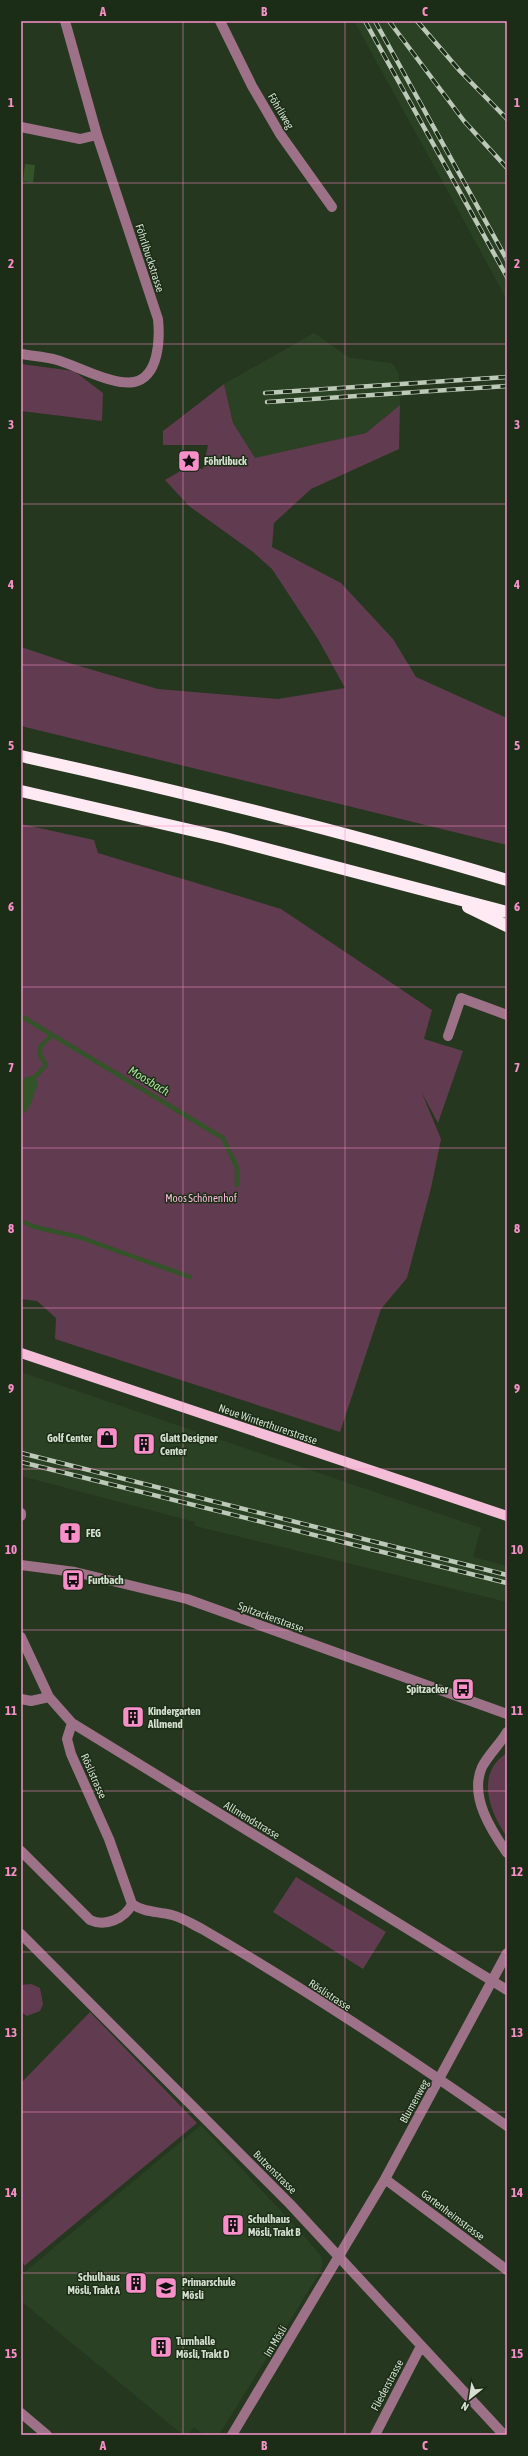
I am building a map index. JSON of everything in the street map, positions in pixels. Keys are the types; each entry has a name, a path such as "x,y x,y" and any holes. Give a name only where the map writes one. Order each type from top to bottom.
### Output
{"highway":[{"path":"21,756 157,786 302,823 507,880"},
{"path":"21,791 225,838 507,912"},
{"path":"444,896 507,926"}],"main road":[{"name":"Neue Winterthurerstrasse","path":"21,1353 507,1516"}],"street":[{"name":"Föhrlibuckstrasse","path":"21,354 56,360 113,380 131,383 136,382 149,372 157,356 160,336 158,319 97,135 65,21"},
{"name":"Föhrliweg","path":"220,21 252,86 280,134 332,207"},
{"path":"21,127 80,139 97,135"},
{"path":"448,1036 460,998 507,1015"},
{"name":"Spitzackerstrasse","path":"21,1565 75,1572 187,1599 507,1714"},
{"name":"Allmendstrasse","path":"21,1637 49,1697 72,1724 507,1990"},
{"path":"21,1699 31,1701 49,1697"},
{"name":"Röslistrasse","path":"72,1724 67,1739 71,1754 109,1839 132,1904 146,1911 171,1915 194,1924 233,1947 440,2079 507,2126"},
{"path":"507,1732 488,1758 478,1781 484,1813 507,1853"},
{"path":"21,1851 90,1920 102,1924 123,1915 132,1904"},
{"name":"Butzenstrasse","path":"21,1934 290,2204 504,2435"},
{"name":"Blumenweg","path":"339,2258 385,2179 507,1953"},
{"name":"Gartenheimstrasse","path":"385,2179 507,2270"},
{"name":"Im Mösli","path":"232,2435 339,2258"},
{"name":"Fliederstrasse","path":"375,2435 421,2346"},
{"path":"21,2413 47,2435"}],"shaded area":[{"path":"354,21 507,21 507,300 451,197"},
{"path":"25,164 35,165 33,183 23,181"},
{"path":"314,333 350,358 392,363 399,374 400,405 366,433 255,459 233,423 224,384"},
{"path":"34,1075 38,1083 30,1106 21,1117 21,1083 24,1078"},
{"path":"21,1372 481,1528 473,1557 507,1566 507,1602 195,1526 195,1522 21,1476"},
{"name":"Primarschule Mösli","path":"201,2125 304,2236 320,2255 323,2262 320,2272 219,2435 204,2435 194,2427 188,2435 183,2435 21,2301 21,2275"}],"green space":[{"path":"21,364 74,371 103,393 102,421 21,411"},
{"path":"224,384 233,423 255,458 366,433 400,405 399,449 311,489 274,523 272,547 341,583 393,639 416,677 507,718 507,845 21,726 21,647 69,663 158,689 278,699 345,688 318,639 272,569 253,552 189,506 165,480 189,466 203,469 208,445 163,445 163,431"},
{"name":"Moos Schönenhof","path":"21,824 94,840 98,853 281,909 432,1010 424,1039 463,1051 438,1123 422,1093 441,1139 431,1188 407,1278 381,1309 340,1432 55,1339 56,1318 37,1301 21,1299"},
{"path":"507,1753 507,1837 495,1816 488,1793 488,1782 491,1771 497,1761"},
{"path":"296,1877 386,1932 363,1969 273,1912"},
{"path":"31,1984 40,1988 43,2004 40,2011 27,2016 21,2012 21,1985"},
{"path":"90,2012 197,2123 24,2266 21,2253 21,2083"}],"waterway":[{"name":"Moosbach","path":"21,1016 223,1138 237,1168 237,1185"},
{"path":"36,1076 46,1065 40,1055 40,1047 52,1035"},
{"path":"21,1221 35,1227 79,1237 190,1277"}],"railway":[{"path":"365,21 507,277"},
{"path":"375,21 507,260"},
{"path":"389,21 464,121 507,168"},
{"path":"417,21 460,71 507,119"},
{"path":"265,393 507,377"},
{"path":"267,402 507,386"},
{"path":"21,1453 507,1575"},
{"path":"21,1462 507,1583"}],"place":[{"name":"Föhrlibuck","path":"189,461"},
{"name":"Golf Center","path":"107,1438"},
{"name":"Glatt Designer Center","path":"144,1444"},
{"name":"FEG","path":"70,1533"},
{"name":"Furtbach","path":"73,1580"},
{"name":"Spitzacker","path":"463,1689"},
{"name":"Kindergarten Allmend","path":"133,1717"},
{"name":"Schulhaus Mösli, Trakt B","path":"233,2225"},
{"name":"Schulhaus Mösli, Trakt A","path":"136,2283"},
{"name":"Primarschule Mösli","path":"166,2288"},
{"name":"Turnhalle Mösli, Trakt D","path":"161,2347"}]}
